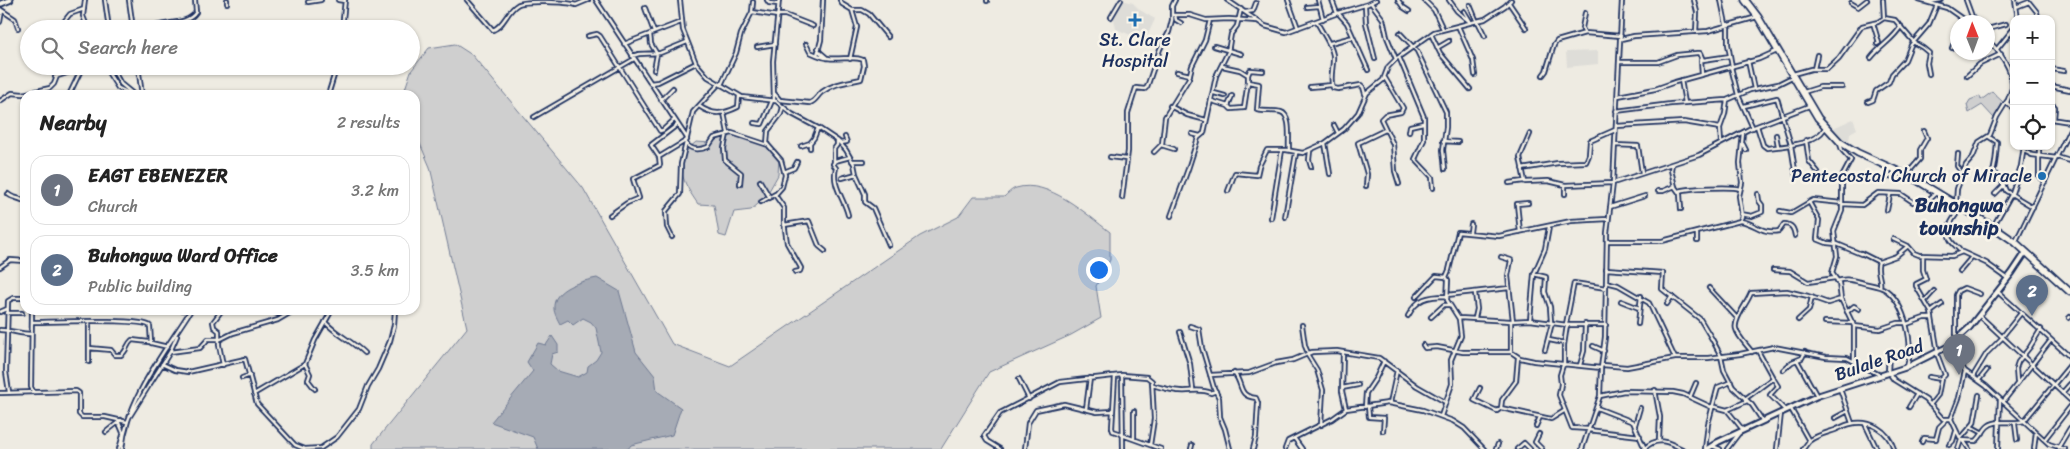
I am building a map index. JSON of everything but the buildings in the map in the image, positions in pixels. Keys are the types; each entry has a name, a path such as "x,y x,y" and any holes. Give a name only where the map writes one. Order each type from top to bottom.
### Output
{"highway":[{"path":"1745,0 1758,17 1810,105 1825,126 1840,142 1858,153 1937,191 1993,227 2015,242 2070,292"}],"main road":[{"path":"0,4 10,0"}],"street":[{"path":"84,20 85,0"},
{"path":"105,0 108,20"},
{"path":"129,0 132,20"},
{"path":"187,20 196,12 195,0"},
{"path":"308,2 321,0"},
{"path":"338,0 345,0 343,20"},
{"path":"467,0 493,30 519,4 530,2 576,5 588,0"},
{"path":"596,0 690,147 700,150 708,147 714,138 728,133 742,135 767,144 780,158 786,177 782,187 776,194 761,202"},
{"path":"680,0 687,42 696,63 711,80 739,96 780,102 811,103 822,92 837,86 841,82 861,79 864,66 863,60 859,58 829,59 812,54 806,44"},
{"path":"754,123 762,124 773,101 779,2 769,3 767,0"},
{"path":"817,55 821,37 823,0"},
{"path":"840,0 842,4 852,10 862,10 869,14 888,37"},
{"path":"1111,17 1121,0"},
{"path":"1175,0 1172,6 1174,15 1176,20 1181,23"},
{"path":"1227,0 1257,21 1271,29 1283,32 1316,22 1337,13 1371,4 1376,0"},
{"path":"1288,0 1298,28"},
{"path":"1318,0 1323,19"},
{"path":"1332,0 1337,13 1347,23 1368,70"},
{"path":"1398,0 1403,7 1409,10"},
{"path":"1424,0 1428,1 1434,10 1443,29"},
{"path":"1449,0 1457,11 1471,22"},
{"path":"1582,449 1600,396 1601,366 1606,325 1608,219 1613,183 1622,0"},
{"path":"1694,0 1697,12 1696,32"},
{"path":"1721,0 1727,24 1731,67 1738,95 1753,128"},
{"path":"1851,3 1858,7 1867,0"},
{"path":"1883,0 1884,18"},
{"path":"1919,0 1951,10 1958,15"},
{"path":"1927,2 1942,0"},
{"path":"1966,0 1971,15"},
{"path":"2015,0 2017,15"},
{"path":"1228,191 1234,174 1256,176 1267,150 1282,150 1296,153 1310,151 1338,134 1358,114 1366,95 1385,78 1388,67 1431,34 1489,17 1510,1 1526,28"},
{"path":"672,237 667,227 666,211 680,194 681,164 693,112 720,85 735,55 741,34 752,12 753,2"},
{"path":"2016,7 2029,2 2037,15"},
{"path":"1245,12 1247,10 1253,11 1256,3"},
{"path":"1371,4 1383,19 1387,37 1401,62 1424,117 1424,140 1415,159 1433,178 1433,188"},
{"path":"1470,5 1485,36"},
{"path":"1868,102 1872,101 1876,91 1889,82 1892,74 1899,69 1913,42 1929,24 1937,5"},
{"path":"1307,7 1319,6"},
{"path":"1365,6 1366,23 1375,60"},
{"path":"645,8 654,32"},
{"path":"65,20 70,14 84,9"},
{"path":"1171,216 1198,138 1204,133 1214,93 1216,76 1229,50 1231,34 1239,21 1241,9"},
{"path":"0,22 1,10 15,19 18,28"},
{"path":"850,59 857,27 852,10"},
{"path":"1464,11 1471,22"},
{"path":"752,12 785,15 812,26"},
{"path":"1585,13 1582,28 1585,33"},
{"path":"1174,15 1190,15 1210,20 1257,21"},
{"path":"1122,198 1129,109 1136,88 1145,89 1147,87 1174,15"},
{"path":"1543,75 1556,42 1585,33 1621,37 1708,31 1727,24 1758,17"},
{"path":"1616,111 1727,100 1778,84 1792,75 1814,69 1825,70 1836,62 1862,26 1884,18 1894,19 1913,42 1929,53 1927,63 1929,74"},
{"path":"1154,152 1162,145 1163,123 1170,106 1190,75 1192,66 1205,40 1210,20"},
{"path":"624,44 682,21"},
{"path":"1316,22 1330,44 1334,64 1332,85 1338,90 1362,86 1366,95"},
{"path":"1873,23 1879,42 1877,44"},
{"path":"1460,33 1465,24"},
{"path":"1995,27 2006,24"},
{"path":"1458,26 1473,60 1475,75"},
{"path":"1872,58 1901,26"},
{"path":"2010,31 1997,49 2010,76"},
{"path":"1400,33 1414,48 1428,72 1432,85 1446,112 1446,127 1443,141 1445,169"},
{"path":"588,36 597,34 600,36 660,131 674,120"},
{"path":"650,34 651,44 657,54 654,70"},
{"path":"1431,34 1437,48 1447,63 1470,89"},
{"path":"1330,44 1353,37"},
{"path":"1437,48 1449,41"},
{"path":"534,117 620,68 639,54 657,54 687,42"},
{"path":"757,47 776,44"},
{"path":"1214,46 1241,54"},
{"path":"818,48 829,59"},
{"path":"1618,96 1655,90 1682,80 1759,59 1778,51"},
{"path":"1619,62 1658,62 1671,56 1697,53 1701,54 1702,75"},
{"path":"1967,76 1980,64 2001,54"},
{"path":"1814,69 1817,55"},
{"path":"1702,59 1730,56"},
{"path":"1748,61 1754,90"},
{"path":"650,83 658,82 696,63"},
{"path":"1222,66 1240,70 1248,75"},
{"path":"1212,101 1228,106 1231,109 1244,108 1250,69 1263,71"},
{"path":"2055,69 2064,71"},
{"path":"1177,72 1190,75"},
{"path":"41,90 50,88 54,84 55,77 61,75"},
{"path":"71,90 79,75"},
{"path":"111,75 118,88 122,90"},
{"path":"139,75 141,90"},
{"path":"330,90 334,75"},
{"path":"1385,78 1403,109 1398,113 1381,118 1381,122 1393,144 1395,171 1399,184"},
{"path":"1682,80 1685,103"},
{"path":"1248,82 1259,84 1257,110 1279,112 1286,116 1290,133 1289,151"},
{"path":"1310,87 1332,85"},
{"path":"1803,92 1820,88 1842,87"},
{"path":"2055,87 2070,90"},
{"path":"661,100 673,88"},
{"path":"773,92 783,107 840,143 852,161 865,194 865,202 873,208 889,245"},
{"path":"2008,279 1986,263 1961,252 1950,240 1949,228 1959,205 1957,189 1962,173 1979,142 1989,137 2010,92"},
{"path":"0,101 12,94 20,93"},
{"path":"1214,93 1225,96"},
{"path":"699,106 718,114 738,107 737,101 739,96"},
{"path":"1228,106 1232,96"},
{"path":"1744,106 1776,98 1791,145 1796,177"},
{"path":"1720,144 1720,128 1727,100"},
{"path":"2007,101 2010,106"},
{"path":"1509,183 1548,182 1565,185 1613,183 1699,155 1757,126 1810,105"},
{"path":"1170,106 1187,115 1206,120"},
{"path":"767,144 768,131 781,114 783,107"},
{"path":"724,112 728,133 724,148 725,160 741,173 740,184"},
{"path":"2055,119 2070,122"},
{"path":"1522,169 1558,163 1587,161 1590,141 1615,128 1684,122 1720,128"},
{"path":"1409,132 1410,126 1423,123"},
{"path":"610,215 627,203 639,198 633,179 660,165 659,157 651,145 677,125"},
{"path":"1334,125 1338,134"},
{"path":"1757,126 1763,147 1791,145 1822,133 1831,133"},
{"path":"1822,133 1825,126"},
{"path":"801,146 810,143 818,128"},
{"path":"2015,242 2070,129"},
{"path":"1366,186 1367,174 1358,143 1385,130"},
{"path":"1906,175 1920,160 1920,150 1927,138 1924,131"},
{"path":"1741,221 1742,214 1739,196 1743,133"},
{"path":"1192,134 1200,136"},
{"path":"1524,182 1521,155 1530,134"},
{"path":"1776,135 1778,146"},
{"path":"1989,137 1994,138 1997,142 1995,153 1997,164 1993,171 2001,179 2006,190 2033,207"},
{"path":"840,143 847,142 845,138"},
{"path":"836,140 838,143 834,149 834,162 838,194 848,215"},
{"path":"1806,140 1809,161 1818,172"},
{"path":"659,157 687,141"},
{"path":"1443,141 1458,142"},
{"path":"1840,142 1844,153 1852,159 1843,174 1842,214 1834,228 1837,256 1832,272 1836,279 1841,299 1853,324 1854,360"},
{"path":"810,143 810,148"},
{"path":"1325,143 1330,174"},
{"path":"1743,143 1746,150"},
{"path":"1162,145 1174,149"},
{"path":"1614,145 1638,146 1642,173"},
{"path":"1271,218 1282,150"},
{"path":"2040,150 2039,176 2045,182"},
{"path":"1310,151 1309,160 1311,167"},
{"path":"1993,227 2012,194 2024,151 2032,155 2057,158 2070,162"},
{"path":"1285,217 1296,153"},
{"path":"1958,154 1957,166 1962,173"},
{"path":"1110,157 1126,159"},
{"path":"834,162 850,158"},
{"path":"852,161 864,161"},
{"path":"784,172 794,168 797,162"},
{"path":"1672,164 1671,170 1675,186 1679,191 1681,209"},
{"path":"1884,179 1899,172"},
{"path":"842,178 856,174"},
{"path":"760,181 770,198"},
{"path":"1817,181 1842,181"},
{"path":"1565,185 1565,194"},
{"path":"1658,191 1675,186"},
{"path":"1995,194 2004,186"},
{"path":"1679,191 1696,188 1721,189 1733,187 1740,189"},
{"path":"1780,211 1791,213 1816,200 1862,205 1876,194 1901,194 1912,202 1920,202 1929,199 1937,191"},
{"path":"8,194 12,197 20,198"},
{"path":"776,194 784,208 784,225 788,243 801,268 800,271 795,272"},
{"path":"1742,214 1752,216 1762,212 1762,205 1758,194"},
{"path":"1887,210 1890,194"},
{"path":"1610,207 1645,196"},
{"path":"1809,202 1818,220 1817,239 1837,244 1879,262 1896,256 1908,246"},
{"path":"1520,232 1517,204 1528,203"},
{"path":"1441,416 1452,384 1451,360 1461,336 1458,318 1447,296 1448,280 1446,277 1458,232 1495,236 1572,221 1608,219"},
{"path":"784,225 809,221 819,246 825,251"},
{"path":"1607,241 1662,241 1741,221 1752,223 1765,232 1779,231 1784,224 1788,224 1793,228 1795,236"},
{"path":"1470,224 1470,232"},
{"path":"1530,320 1534,274 1545,249 1549,227"},
{"path":"1697,232 1697,241"},
{"path":"1893,239 1908,246 1914,253 1922,255 1952,256 1961,252"},
{"name":"Bulale Road","path":"1706,448 1816,396 1907,367 1937,354 1956,341 1998,292 2026,252"},
{"path":"1922,255 1926,279 1916,284 1916,286 1931,312 1937,354 1945,375 1941,379 1939,392 1930,405"},
{"path":"1502,257 1511,260 1508,275 1512,321 1511,352"},
{"path":"1960,271 1971,258"},
{"path":"0,267 10,260 20,261"},
{"path":"1879,262 1877,265 1881,281 1880,286"},
{"path":"1606,269 1662,272 1664,276 1662,288 1700,318 1721,356 1723,367 1731,382 1762,420"},
{"path":"1773,270 1790,271 1808,282 1848,279 1880,286 1890,294 1903,313 1910,346 1907,367"},
{"path":"1534,274 1546,276 1545,292 1550,307 1552,323 1545,350"},
{"path":"1416,297 1436,276 1446,277"},
{"path":"1606,282 1618,285 1641,296 1650,303 1651,310 1663,330 1674,358"},
{"path":"1606,288 1574,283 1564,343 1559,392 1564,411 1572,428 1640,436"},
{"path":"1408,316 1413,308 1426,297 1510,288"},
{"path":"1709,288 1737,318"},
{"path":"1956,341 1954,336 1956,295 1958,291 1964,288 1980,294"},
{"path":"1752,352 1736,329 1737,318 1744,309 1751,293 1787,291 1828,303 1841,299"},
{"path":"1925,300 1934,291"},
{"path":"1998,292 2069,355"},
{"path":"1475,293 1477,309 1475,318"},
{"path":"1638,324 1641,296"},
{"path":"1667,304 1672,296"},
{"path":"1798,320 1809,310 1812,297"},
{"path":"9,392 6,372 8,301 11,298 20,298"},
{"path":"1621,301 1640,308"},
{"path":"1431,317 1445,304 1450,305"},
{"path":"1931,312 1942,304"},
{"path":"1847,312 1854,306 1859,309"},
{"path":"0,312 20,313"},
{"path":"1973,376 1987,354 2021,313"},
{"path":"32,315 31,387 35,391"},
{"path":"121,449 124,421 146,380 187,315"},
{"path":"218,315 213,322 214,327 219,331 223,365"},
{"path":"170,352 199,349 206,340 219,339 282,319 287,315"},
{"path":"254,394 305,364 329,315"},
{"path":"162,364 175,370 188,372 245,359 257,404 298,448 314,449 326,446 338,437 359,409 390,341 395,315"},
{"path":"1978,315 2070,400"},
{"path":"1458,318 1606,325"},
{"path":"1825,322 1853,324 1880,329 1898,323 1906,324 1924,318 1932,318"},
{"path":"32,322 146,323 150,326 151,343"},
{"path":"88,322 89,362"},
{"path":"325,322 339,334 355,343 364,353"},
{"path":"1580,365 1584,351 1585,324"},
{"path":"1302,325 1307,354 1317,370 1323,390 1321,425"},
{"path":"1190,326 1199,330 1200,344 1219,398 1220,417 1226,429 1230,449"},
{"path":"2017,383 2016,366 2041,329"},
{"path":"0,330 31,334"},
{"path":"106,432 124,421 170,352 178,332"},
{"path":"1180,332 1190,364 1193,389"},
{"path":"89,348 107,349 115,355 121,355 132,340 168,347"},
{"path":"1549,340 1564,343"},
{"path":"1998,449 2002,401 2051,340"},
{"path":"1423,345 1424,348 1437,347 1456,351 1511,352 1518,356 1563,365 1627,367 1674,358 1721,356 1774,347 1854,360 1880,375"},
{"path":"1593,346 1604,351"},
{"path":"1949,346 1965,371 1979,380 2045,439 2051,447 2064,449"},
{"path":"1758,350 1778,386 1770,395 1783,411 1777,449"},
{"path":"1889,351 1889,373 1894,380 1917,394 1946,420"},
{"path":"1210,375 1253,372 1307,354 1343,352 1376,357 1434,397 1445,402"},
{"path":"1343,352 1342,388 1346,409"},
{"path":"1783,370 1796,360 1802,358 1805,352"},
{"path":"1501,408 1502,400 1516,381 1518,356"},
{"path":"1796,360 1816,396"},
{"path":"1383,430 1384,418 1369,417 1366,393 1384,361"},
{"path":"305,364 310,374 308,380 315,389"},
{"path":"1962,440 1976,441 1988,426 1999,422 2015,424 2024,422 2070,365"},
{"path":"1390,403 1397,370"},
{"path":"1979,380 1987,370"},
{"path":"1965,371 1959,398 1951,419 1956,431 1969,449"},
{"path":"0,374 6,372"},
{"path":"1234,373 1239,379 1242,392 1248,398 1256,398 1258,402 1256,437 1253,449"},
{"path":"1122,375 1123,449"},
{"path":"1000,449 987,441 985,434 1000,413 1060,382 1122,375 1147,377 1153,384 1154,419 1150,445"},
{"path":"242,378 250,376"},
{"path":"1115,376 1112,429 1122,435 1161,449"},
{"path":"1929,377 1941,379"},
{"path":"1086,409 1090,378"},
{"path":"1600,396 1624,391 1655,390 1673,392 1712,407 1727,410 1746,400 1773,378"},
{"path":"1019,379 1029,399"},
{"path":"1720,449 1706,448 1712,407 1717,388 1731,382"},
{"path":"1690,397 1696,383"},
{"path":"1153,384 1179,391 1193,389 1211,393 1216,391"},
{"path":"2062,394 2070,384"},
{"path":"1342,388 1358,385"},
{"path":"1480,388 1474,400 1497,411 1501,408 1540,417 1554,418 1564,411"},
{"path":"1840,388 1852,423"},
{"path":"1655,390 1660,417 1659,440"},
{"path":"0,393 76,391 79,393 79,414 82,417 99,416 124,421"},
{"path":"1909,407 1917,394"},
{"path":"1958,449 1964,433 1972,427 1979,395"},
{"path":"1285,449 1288,441 1321,425 1346,409 1390,403 1423,410 1461,425 1484,449"},
{"path":"1025,449 1028,423 1034,411 1064,404 1097,412 1113,411"},
{"path":"1790,407 1810,441"},
{"path":"2045,439 2070,407"},
{"path":"1597,408 1631,420 1645,448 1652,441 1659,440 1682,449"},
{"path":"1635,425 1640,408"},
{"path":"1727,410 1742,431 1727,449"},
{"path":"1134,411 1134,439"},
{"path":"1835,418 1848,412"},
{"path":"1536,426 1540,417"},
{"path":"1922,442 1924,438 1936,439 1940,427 1946,420 1951,419"},
{"path":"123,435 124,421"},
{"path":"1803,449 1818,436 1852,423 1865,423 1882,430 1889,438 1894,449"},
{"path":"1865,423 1877,449"},
{"path":"2015,424 2017,440"},
{"path":"1972,427 1983,433"},
{"path":"2058,448 2070,428"},
{"path":"1949,445 1953,441 1956,431"},
{"path":"2034,449 2036,432"},
{"path":"1539,434 1535,442 1542,449"},
{"path":"1294,438 1302,449"},
{"path":"1517,449 1524,442 1530,449"},
{"path":"1496,449 1498,444"}],"shaded area":[{"name":"St. Clare Hospital","path":"1123,0 1133,3 1140,10 1155,19 1145,41 1116,29 1112,17"},
{"path":"455,44 472,55 583,188 672,344 730,366 920,236 958,217 973,197 1004,197 1014,189 1028,186 1041,188 1066,199 1110,232 1110,260 1096,286 1101,318 1071,335 989,372 941,449 373,449 373,444 467,328 430,167 420,144 420,90 405,90 410,75 420,75 420,60 429,48"},
{"path":"1598,51 1598,64 1567,67 1566,52"},
{"path":"1992,92 2003,102 1994,118 1982,105 1969,113 1967,105 1970,100 1980,96 1981,100"},
{"path":"1853,119 1857,129 1850,133 1849,141 1852,144 1851,147 1831,129"},
{"path":"733,134 767,145 779,159 778,175 765,198 751,210 734,212 726,237 719,235 714,205 698,204 688,188 682,172 682,164 688,149 696,142 711,143 714,139"},
{"path":"597,278 619,291 636,352 655,376 657,391 681,408 672,435 631,445 628,449 538,449 533,437 491,422 533,371 527,362 538,343 546,345 552,336 558,345 558,352 552,354 550,364 558,371 578,377 587,372 588,366 596,360 601,352 596,328 591,322 583,318 573,325 568,320 560,324 554,309 558,296 563,291 576,284"}],"place":[{"name":"St. Clare Hospital","path":"1135,20"},
{"name":"Pentecostal Church of Miracle","path":"2042,176"},
{"name":"Buhongwa Ward Office","path":"2032,316"},
{"name":"EAGT EBENEZER","path":"1959,375"}],"district":[{"name":"Buhongwa township","path":"1959,216"}]}
